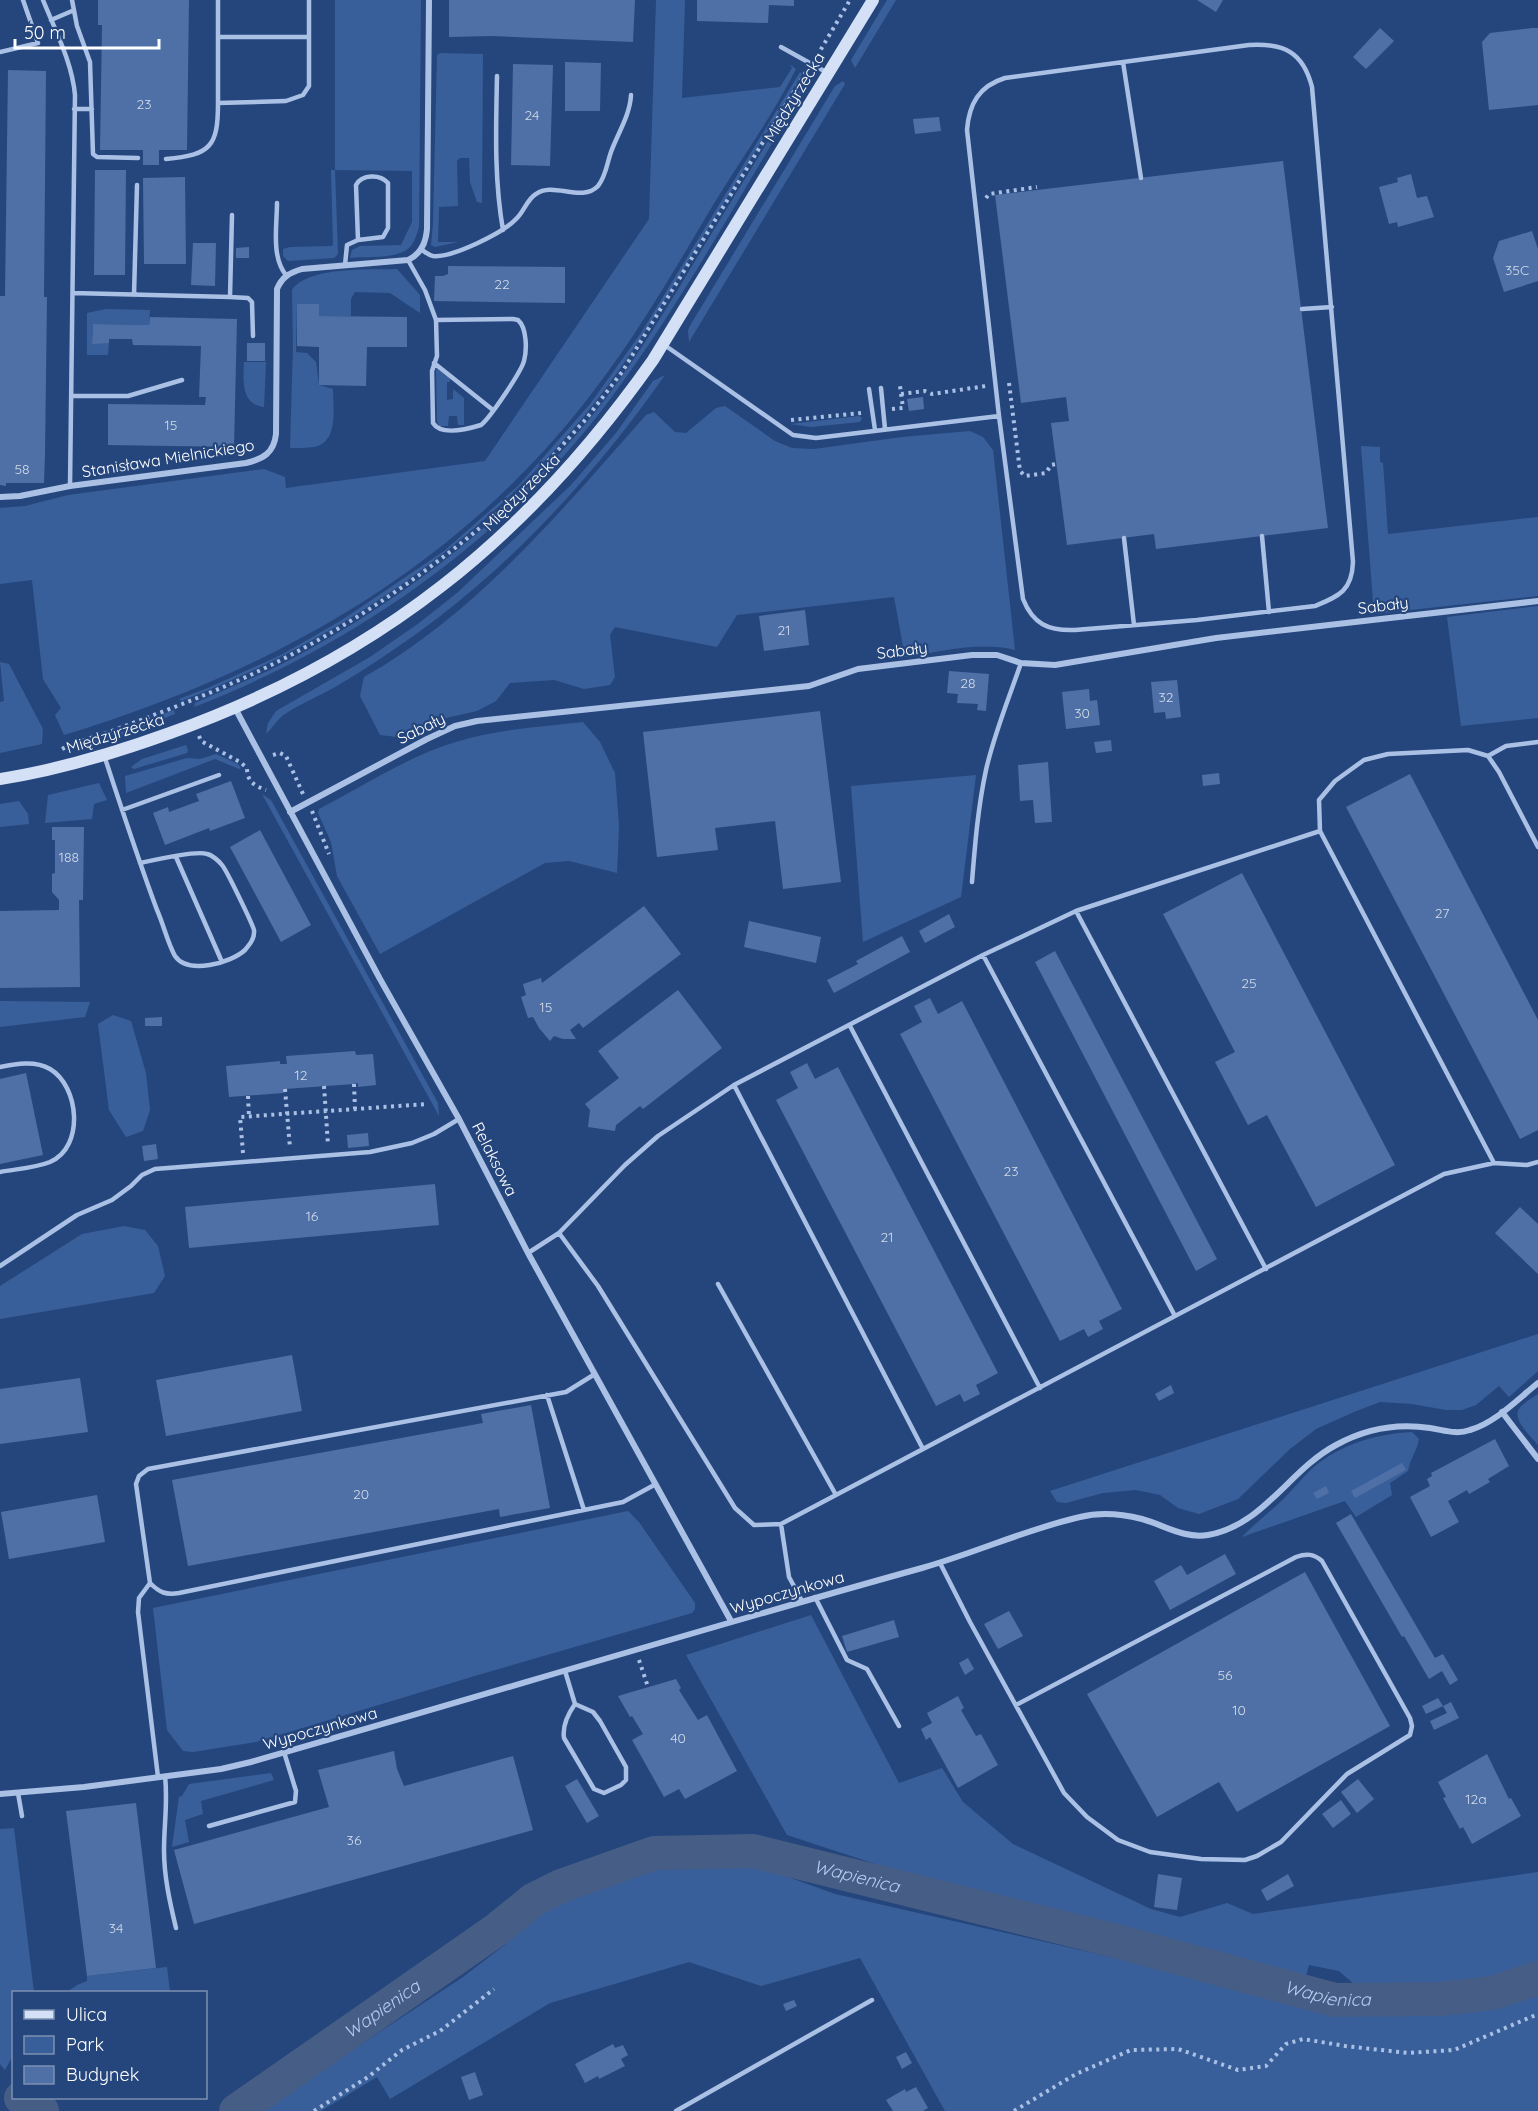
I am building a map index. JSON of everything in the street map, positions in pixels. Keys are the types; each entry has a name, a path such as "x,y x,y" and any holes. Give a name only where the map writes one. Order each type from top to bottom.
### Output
{"main road":[{"name":"Międzyrzecka","path":"0,779 104,755 195,724 284,687 405,614 472,562 532,507 577,459 616,411 663,344 873,0"}],"street":[{"path":"286,275 302,269 408,260 422,249 427,229 429,0"},
{"name":"Stanisława Mielnickiego","path":"0,497 246,463 269,453 273,448 276,434 277,290 286,275"},
{"name":"Sabały","path":"290,812 427,739 455,726 477,721 809,686 858,669 972,655 997,655 1021,663 1055,665 1216,638 1538,601"},
{"name":"Relaksowa","path":"235,708 380,979 459,1119 528,1253 731,1621"},
{"name":"Wypoczynkowa","path":"0,1794 221,1769 731,1621 940,1563 1082,1516 1111,1514 1143,1520 1180,1534 1202,1536 1219,1533 1257,1514 1316,1457 1337,1444 1364,1432 1386,1426 1429,1428 1460,1433 1473,1430 1502,1412 1538,1383"},
{"path":"1502,1412 1538,1459"}],"lane":[{"path":"0,52 38,43 23,0"},
{"path":"43,0 74,83 70,486"},
{"path":"72,0 72,11 90,62 93,154 97,158 138,158"},
{"path":"166,159 180,158 200,152 215,139 218,127 218,0"},
{"path":"218,103 286,101 303,95 309,86 309,0"},
{"path":"51,20 72,11"},
{"path":"218,37 308,37"},
{"path":"1266,44 1289,51 1300,60 1308,72 1312,87 1332,307 1353,573 1345,590 1331,600 1315,606 1269,612 1061,631 1039,623 1028,612 1023,599 968,147 968,123 971,108 982,90 993,82 1005,78 1123,62 1266,44"},
{"path":"781,47 828,74"},
{"path":"1123,62 1141,178"},
{"path":"497,76 498,192 503,230"},
{"path":"422,249 431,256 442,255 476,244 503,230 516,220 533,195 541,191 547,189 591,191 603,178 628,111 631,95"},
{"path":"74,109 92,109"},
{"path":"345,265 347,245 358,240 379,239 387,233 388,183 380,177 364,177 359,179 356,185 358,240"},
{"path":"134,295 137,185"},
{"path":"277,203 277,257 281,270 286,275"},
{"path":"230,297 232,215"},
{"path":"408,260 421,282 436,320 437,356 432,371 435,428 450,430 481,425 524,361 522,323 513,319 436,320"},
{"path":"73,293 248,298 252,302 253,336"},
{"path":"1302,309 1332,307"},
{"path":"663,344 793,435 816,438 999,416"},
{"path":"434,363 493,410"},
{"path":"71,396 128,396 182,380"},
{"path":"881,388 885,429"},
{"path":"869,389 874,430"},
{"path":"1262,536 1269,612"},
{"path":"1124,538 1134,625"},
{"path":"972,882 977,825 986,770 1021,663"},
{"path":"1488,756 1506,746 1538,742"},
{"path":"1494,1163 1320,831 1319,800 1335,781 1364,760 1388,754 1468,750 1488,756 1499,772 1538,847"},
{"path":"104,755 140,862 176,957 187,966 200,967 222,962 241,953 252,943 254,930 223,866 207,854 190,853 140,862"},
{"path":"122,810 219,775"},
{"path":"528,1253 559,1233 625,1165 658,1136 734,1085 983,955 1076,911 1320,831"},
{"path":"176,857 222,962"},
{"path":"1076,911 1266,1269"},
{"path":"983,955 1175,1317"},
{"path":"849,1026 1040,1388"},
{"path":"0,1067 23,1064 50,1069 68,1090 74,1117 69,1144 56,1158 50,1162 0,1172"},
{"path":"734,1085 923,1449"},
{"path":"0,1266 77,1215 112,1200 132,1186 142,1175 155,1169 328,1156 394,1148 434,1134 459,1119"},
{"path":"559,1233 598,1286 735,1508 754,1525 782,1524 1444,1174 1494,1163 1527,1166 1538,1162"},
{"path":"718,1284 836,1495"},
{"path":"595,1374 566,1392 148,1470 139,1476 136,1484 150,1583 158,1591 167,1595 180,1593 622,1502 656,1484"},
{"path":"547,1395 584,1510"},
{"path":"782,1524 789,1577 802,1601"},
{"path":"940,1563 970,1622 1064,1792 1087,1817 1118,1840 1150,1852 1245,1860 1268,1851 1281,1842 1347,1774 1410,1736 1412,1726 1410,1718 1322,1561 1309,1554 1296,1557 1016,1705"},
{"path":"150,1583 139,1598 138,1612 161,1777 167,1798 164,1851 168,1896 176,1928"},
{"path":"815,1597 847,1660 867,1669 899,1726"},
{"path":"565,1671 575,1704 593,1712 626,1767 626,1780 611,1791 604,1793 594,1789 564,1738 563,1731 567,1715 575,1704"},
{"path":"209,1826 295,1802 296,1791 284,1752"},
{"path":"18,1793 22,1816"},
{"path":"676,2111 872,2000"}],"path":[{"path":"520,492 586,419 622,372 660,314 850,0"},
{"path":"987,209 985,198 989,194 1037,187"},
{"path":"1008,372 1020,471 1025,476 1046,473 1052,465 1056,464"},
{"path":"901,394 925,391 932,394 1009,383"},
{"path":"883,410 903,408 900,386"},
{"path":"789,421 872,411"},
{"path":"57,752 71,744 107,733 227,686 279,662 351,621 399,590 449,554 513,501"},
{"path":"201,741 247,768"},
{"path":"273,754 280,753 289,760 296,783 315,815 330,858"},
{"path":"354,1084 355,1109"},
{"path":"324,1086 328,1156"},
{"path":"285,1089 290,1158"},
{"path":"248,1096 249,1116"},
{"path":"243,1162 240,1117 428,1104"},
{"path":"636,1650 648,1687"},
{"path":"314,2111 368,2077 402,2050 440,2031 494,1989"},
{"path":"1014,2111 1076,2074 1131,2050 1178,2049 1238,2070 1266,2066 1286,2044 1303,2039 1407,2053 1454,2050 1538,2014"}],"green space":[{"path":"335,0 421,0 419,227 411,246 399,254 350,258 352,250 360,246 401,245 412,222 412,171 335,170"},
{"path":"656,0 685,0 682,98 780,87 792,68 789,64 796,69 767,121 649,311 615,362 578,411 526,470 470,523 410,570 346,612 280,649 211,682 139,710 64,735 55,715 61,708 43,679 32,580 0,584 0,508 25,506 68,495 264,469 285,477 286,488 485,461 649,219"},
{"path":"887,0 896,0 855,68 851,60"},
{"path":"440,53 483,54 482,203 477,202 470,182 469,158 460,158 457,161 458,206 439,207 438,242 458,242 435,247 431,245 437,55"},
{"path":"800,72 802,74 788,98 664,301 618,371 593,405 551,454 506,500 458,542 407,581 353,616 298,648 181,701 179,699 281,655 342,620 444,551 519,485 590,404 641,333"},
{"path":"843,81 845,84 689,342 688,330 691,324 835,86"},
{"path":"803,84 804,90 663,323 611,398 570,449 525,496 476,541 425,581 370,618 313,652 194,707 195,703 282,664 373,611 459,549 537,478 573,439 632,361"},
{"path":"331,170 335,170 338,254 334,258 288,261 283,256 283,249 332,246"},
{"path":"397,269 420,295 420,313 390,293 355,292 351,299 351,316 319,316 319,304 297,304 296,352 307,353 316,362 319,385 333,389 334,414 328,439 322,444 314,447 290,448 292,290 300,282 325,273"},
{"path":"106,309 150,310 149,325 93,324 92,343 109,343 108,355 87,355 87,313"},
{"path":"244,362 266,362 264,407 256,405 247,396 244,384"},
{"path":"436,368 450,378 450,382 447,382 447,400 453,399 453,389 464,398 464,425 458,425 457,416 449,416 448,426 439,426"},
{"path":"665,375 589,473 561,505 502,564 439,617 376,662 285,714 266,734 268,723 276,711 370,657 457,593 571,485 616,433 653,381"},
{"path":"725,406 775,441 792,448 814,449 902,437 970,431 983,437 993,450 1015,650 974,647 905,657 894,597 737,615 717,647 615,627 610,635 615,677 610,685 584,689 554,680 510,683 496,701 477,711 446,718 397,737 380,735 360,696 364,677 444,623 516,558 646,415 654,412 675,432 686,433 716,408"},
{"path":"859,416 862,418 860,422 811,427 790,424"},
{"path":"1361,446 1380,447 1388,534 1538,517 1538,596 1374,614"},
{"path":"1538,606 1538,718 1461,726 1447,617"},
{"path":"0,662 9,664 43,729 42,744 0,753 0,702 4,701"},
{"path":"174,710 175,714 124,734 95,744 76,745"},
{"path":"583,722 600,742 615,773 619,826 617,873 569,861 545,863 380,954 337,876 331,842 318,813 319,809 404,763 439,748 487,734"},
{"path":"186,745 187,753 134,769 131,767 142,759"},
{"path":"216,754 238,764 241,768 215,759 126,793 125,776 187,758 200,759"},
{"path":"976,775 961,897 863,942 851,786"},
{"path":"99,783 107,800 94,804 92,819 45,823 48,795"},
{"path":"262,794 271,800 438,1103 439,1116"},
{"path":"19,801 28,814 29,824 0,827 0,804"},
{"path":"0,1001 90,1002 85,1017 0,1027"},
{"path":"113,1015 131,1021 146,1073 150,1110 143,1131 126,1137 109,1110 98,1024"},
{"path":"124,1226 145,1230 158,1246 165,1276 154,1293 0,1319 0,1286 82,1234"},
{"path":"1538,1334 1538,1371 1509,1397 1499,1386 1476,1405 1462,1410 1380,1402 1316,1429 1290,1449 1238,1499 1199,1514 1178,1508 1160,1495 1136,1490 1103,1493 1066,1503 1057,1502 1050,1491"},
{"path":"1538,1394 1538,1445 1520,1423 1518,1413 1523,1405"},
{"path":"1412,1432 1419,1439 1418,1443 1408,1471 1390,1483 1392,1495 1356,1517 1345,1501 1242,1537 1303,1477 1331,1455 1364,1440"},
{"path":"628,1511 639,1522 695,1603 692,1613 256,1742 193,1752 183,1751 167,1730 153,1608"},
{"path":"811,1615 899,1783 942,1768 963,1802 1013,1844 1151,1909 1180,1917 1227,1903 1253,1914 1538,1872 1538,1965 1487,1983 1389,1988 1354,1984 1339,1971 1309,1965 1305,1979 1107,1928 991,1902 787,1835 686,1655"},
{"path":"271,1773 274,1780 201,1801 203,1814 185,1820 189,1842 172,1847 179,1797 189,1784"},
{"path":"14,1828 34,1991 12,1991 12,2057 5,2070 0,2064 0,1829"},
{"path":"652,1861 750,1863 835,1894 1115,1958 1321,2013 1496,2008 1538,1991 1538,2111 945,2111 860,1958 761,1986 689,1962 550,2003 390,2099 377,2077 321,2111 264,2111 463,1977 506,1944 552,1898"},
{"path":"167,1967 170,1991 68,1991 87,1981 87,1976"}],"building":[{"path":"98,0 189,0 187,150 159,150 159,165 143,165 143,150 100,150 102,25 98,25"},
{"path":"449,0 635,0 633,42 492,36 449,37"},
{"path":"697,0 794,0 794,6 769,5 768,23 697,21"},
{"path":"1197,0 1223,0 1216,12"},
{"path":"1380,28 1394,41 1366,69 1353,57"},
{"path":"1538,28 1538,105 1489,110 1482,42 1490,33"},
{"path":"565,62 601,63 600,111 565,111"},
{"path":"513,64 553,65 550,166 511,165"},
{"path":"8,70 46,71 44,297 47,297 44,483 6,483 6,486 0,485 0,296 5,296"},
{"path":"939,117 941,131 915,134 913,119"},
{"path":"1283,161 1328,528 1156,549 1154,534 1067,545 1051,423 1069,421 1066,397 1021,403 995,195"},
{"path":"95,170 126,170 125,275 94,275"},
{"path":"1411,174 1417,198 1427,196 1434,217 1398,227 1397,222 1389,224 1379,187 1398,182 1397,178"},
{"path":"185,177 186,264 144,264 143,178"},
{"path":"1532,231 1538,249 1538,281 1504,292 1493,258 1499,241"},
{"path":"193,243 216,243 215,286 191,285"},
{"path":"249,247 249,258 236,258 236,248"},
{"path":"448,266 565,267 565,303 434,301 435,276 448,274"},
{"path":"297,304 319,304 319,316 407,317 407,347 367,347 366,386 319,385 319,347 297,346"},
{"path":"150,317 237,319 234,447 108,445 108,404 205,405 206,397 199,397 201,346 133,345 132,339 109,339 109,343 92,344 93,324 149,325"},
{"path":"247,343 265,343 265,361 247,361"},
{"path":"923,397 924,409 909,411 907,399"},
{"path":"805,610 809,645 764,651 759,616"},
{"path":"949,671 989,674 986,711 977,710 978,704 957,703 958,694 947,693"},
{"path":"1177,680 1181,717 1166,719 1165,712 1154,713 1151,682"},
{"path":"1089,689 1090,701 1097,700 1100,725 1066,729 1062,692"},
{"path":"820,711 841,882 783,889 775,821 715,828 718,850 657,857 643,732"},
{"path":"1111,740 1112,751 1096,753 1094,742"},
{"path":"1048,762 1052,822 1035,823 1033,800 1020,801 1018,765"},
{"path":"1219,773 1220,784 1203,786 1202,775"},
{"path":"1410,774 1538,1020 1538,1130 1520,1139 1346,807"},
{"path":"231,781 245,818 210,831 209,828 165,845 153,813 168,807 169,812 199,801 196,794"},
{"path":"52,827 84,827 83,900 79,900 80,987 0,988 0,911 59,910 59,900 52,892 52,874 55,873 55,840 52,840"},
{"path":"260,830 311,925 281,942 230,847"},
{"path":"1242,873 1395,1165 1316,1207 1267,1115 1248,1125 1215,1062 1235,1052 1163,914"},
{"path":"644,906 681,954 583,1028 579,1023 570,1030 576,1039 554,1036 550,1041 533,1017 528,1018 521,997 526,995 523,984 541,978 542,983"},
{"path":"949,914 955,927 925,943 919,931"},
{"path":"749,921 821,937 816,963 744,947"},
{"path":"902,936 910,952 834,993 827,980 858,964 856,961"},
{"path":"1055,951 1217,1259 1196,1271 1035,962"},
{"path":"678,990 722,1048 643,1109 640,1106 616,1125 615,1131 588,1127 590,1110 585,1104 619,1078 598,1051"},
{"path":"930,998 938,1014 962,1001 1122,1309 1099,1321 1103,1329 1088,1337 1084,1329 1060,1341 900,1034 922,1022 914,1006"},
{"path":"162,1017 162,1026 145,1026 145,1018"},
{"path":"355,1051 356,1055 373,1054 376,1085 358,1087 358,1083 285,1089 283,1093 229,1097 226,1066 280,1061 280,1064 287,1064 286,1056"},
{"path":"807,1063 815,1079 838,1067 998,1373 976,1385 980,1394 964,1402 960,1394 936,1406 776,1100 798,1088 790,1072"},
{"path":"26,1073 43,1155 0,1164 0,1079"},
{"path":"368,1133 369,1146 348,1148 347,1135"},
{"path":"156,1144 158,1159 144,1161 142,1146"},
{"path":"435,1184 439,1225 189,1248 185,1207"},
{"path":"1520,1207 1538,1224 1538,1274 1495,1233"},
{"path":"292,1355 302,1411 166,1436 156,1380"},
{"path":"80,1378 88,1432 0,1444 0,1389"},
{"path":"1171,1385 1174,1393 1159,1401 1155,1394"},
{"path":"531,1405 550,1508 500,1517 499,1509 188,1566 172,1480 483,1423 481,1414"},
{"path":"1495,1439 1509,1466 1488,1479 1490,1482 1469,1494 1467,1490 1448,1501 1459,1522 1431,1537 1410,1497 1430,1486 1427,1479 1432,1476 1431,1473"},
{"path":"1402,1463 1406,1470 1355,1498 1351,1491"},
{"path":"1326,1486 1329,1493 1317,1499 1313,1493"},
{"path":"97,1495 105,1542 9,1559 1,1512"},
{"path":"1351,1514 1435,1658 1443,1654 1458,1680 1450,1685 1442,1671 1429,1679 1336,1523"},
{"path":"1225,1554 1236,1574 1170,1610 1154,1581 1181,1565 1187,1575"},
{"path":"1305,1572 1390,1726 1237,1812 1219,1782 1157,1817 1087,1694"},
{"path":"1009,1611 1023,1636 998,1649 984,1624"},
{"path":"894,1620 899,1637 847,1652 842,1636"},
{"path":"968,1658 974,1669 965,1675 959,1663"},
{"path":"676,1679 681,1688 679,1690 698,1720 707,1715 737,1771 685,1799 679,1789 664,1797 632,1740 643,1734 618,1696"},
{"path":"958,1696 964,1708 961,1710 976,1736 981,1734 998,1765 958,1788 930,1737 926,1740 921,1729 932,1723 927,1713"},
{"path":"1438,1698 1443,1706 1426,1714 1422,1706"},
{"path":"1451,1702 1459,1718 1434,1730 1430,1721 1447,1713 1443,1706"},
{"path":"394,1751 397,1769 404,1786 513,1756 533,1830 194,1924 174,1850 329,1807 318,1770"},
{"path":"1487,1754 1509,1799 1511,1798 1521,1816 1472,1844 1463,1827 1460,1829 1443,1798 1446,1797 1438,1782"},
{"path":"577,1779 599,1816 587,1823 565,1786"},
{"path":"1358,1779 1374,1799 1357,1813 1341,1792"},
{"path":"1341,1800 1351,1814 1333,1828 1322,1814"},
{"path":"136,1803 156,1968 87,1976 66,1811"},
{"path":"1158,1874 1182,1878 1177,1910 1154,1907"},
{"path":"1288,1874 1294,1886 1267,1901 1261,1890"},
{"path":"794,2000 797,2006 786,2011 783,2004"},
{"path":"613,2044 615,2048 623,2045 628,2055 621,2059 625,2066 585,2083 575,2064"},
{"path":"906,2052 912,2063 902,2069 896,2057"},
{"path":"475,2072 483,2095 469,2100 461,2077"},
{"path":"916,2087 928,2108 923,2111 893,2111 886,2100 905,2089 906,2092"}],"waterway":[{"name":"Wapienica","path":"236,2111 496,1930 533,1900 561,1886 654,1853 753,1851 1112,1940 1335,2000 1440,1999 1492,1993 1538,1978"},
{"name":"Wapienica","path":"23,2099 42,2111"}]}
